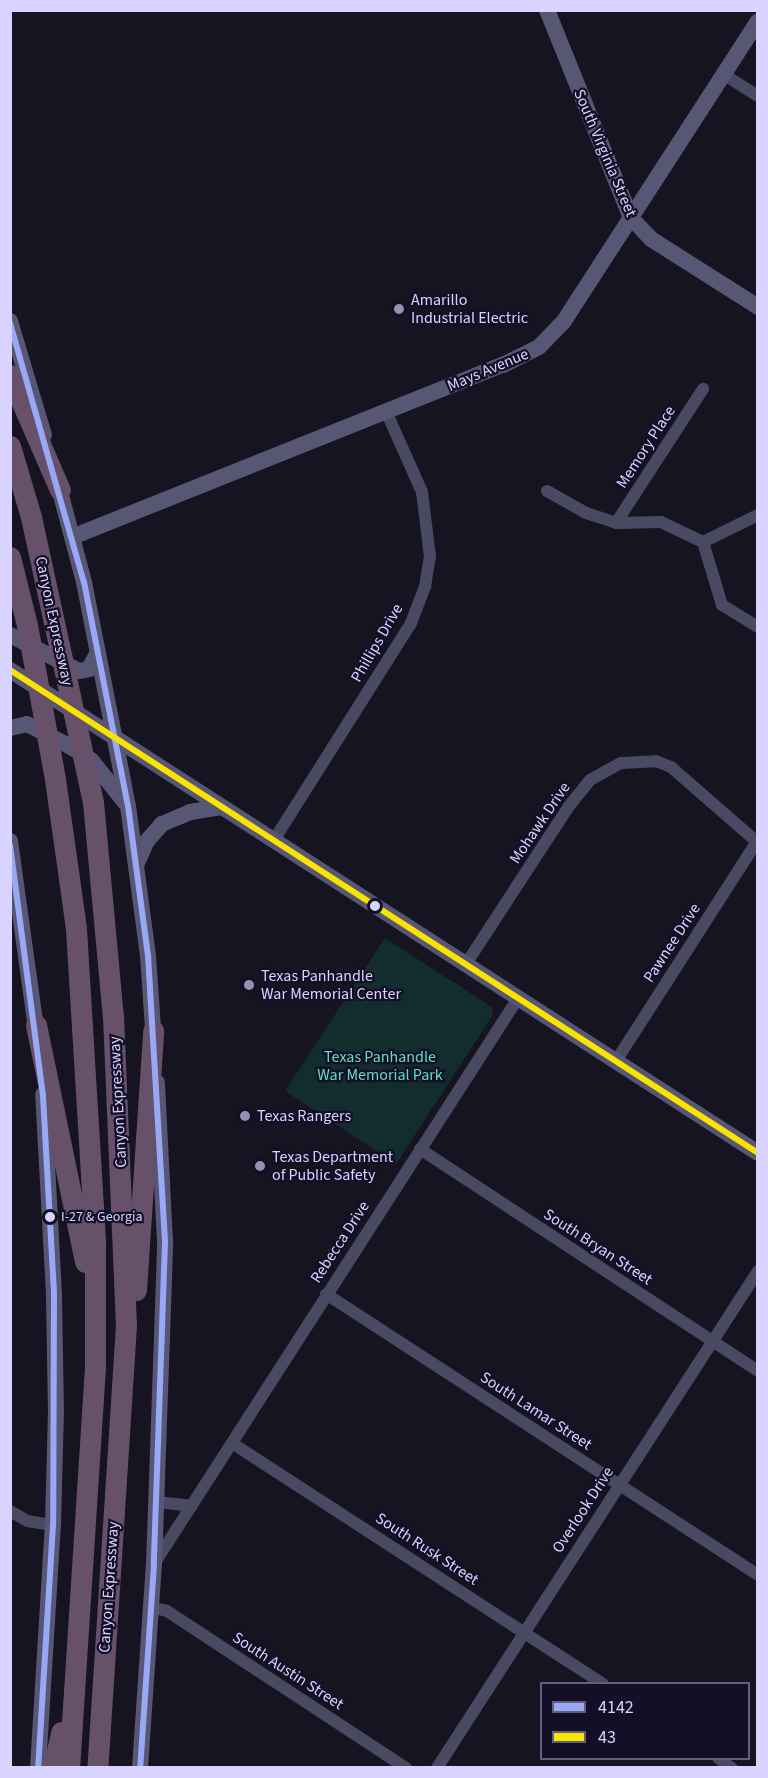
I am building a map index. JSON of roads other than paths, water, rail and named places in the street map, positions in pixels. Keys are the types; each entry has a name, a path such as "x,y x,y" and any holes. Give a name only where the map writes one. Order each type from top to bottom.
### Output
{"highway":[{"path":"10,375 60,490"},
{"name":"Canyon Expressway","path":"10,446 31,517 93,802 113,1016 126,1325 97,1767"},
{"name":"Canyon Expressway","path":"10,557 19,630 55,779 77,941 92,1162 95,1334 69,1767"},
{"path":"36,1025 81,1237 95,1334"},
{"path":"126,1325 139,1278 153,1031"},
{"path":"53,1767 76,1664"}],"main road":[{"name":"South Virginia Street","path":"547,10 631,218 651,239 758,308"},
{"name":"Mays Avenue","path":"72,537 539,347 564,321 758,21"},
{"path":"10,321 60,490 98,652 137,863 153,1031 165,1242 154,1565 140,1767"},
{"path":"19,630 79,671 89,669 98,652"},
{"path":"10,670 758,1153"},
{"path":"10,728 27,724 73,748 92,761 128,806"},
{"path":"137,863 147,841 162,824 190,812 222,807"},
{"path":"10,841 36,1025 54,1294 53,1525 38,1767"}],"street":[{"path":"723,74 758,96"},
{"name":"Memory Place","path":"616,524 703,389"},
{"name":"Phillips Drive","path":"274,840 411,623 424,587 430,557 430,528 422,492 386,411"},
{"path":"547,491 586,513 616,524 661,522 703,542 722,605 758,627"},
{"path":"703,542 758,515"},
{"name":"Mohawk Drive","path":"466,964 569,806 590,780 621,763 656,761 671,767 757,843"},
{"name":"Pawnee Drive","path":"616,1061 757,843"},
{"name":"Rebecca Drive","path":"154,1565 518,998"},
{"name":"South Bryan Street","path":"420,1149 758,1371"},
{"name":"Overlook Drive","path":"436,1767 758,1271"},
{"name":"South Lamar Street","path":"326,1294 758,1575"},
{"name":"South Rusk Street","path":"232,1443 601,1682"},
{"path":"156,1502 192,1506"},
{"path":"10,1511 27,1521 53,1525"},
{"name":"South Austin Street","path":"151,1607 167,1611 406,1767"}],"place":[{"name":"Amarillo Industrial Electric","path":"399,309"},
{"name":"Texas Panhandle War Memorial Center","path":"249,985"},
{"name":"Texas Rangers","path":"245,1116"},
{"name":"Texas Department of Public Safety","path":"260,1166"},
{"name":"I-27 & Georgia","path":"50,1217"}],"park label":[{"name":"Texas Panhandle War Memorial Park","path":"380,1066"}]}
